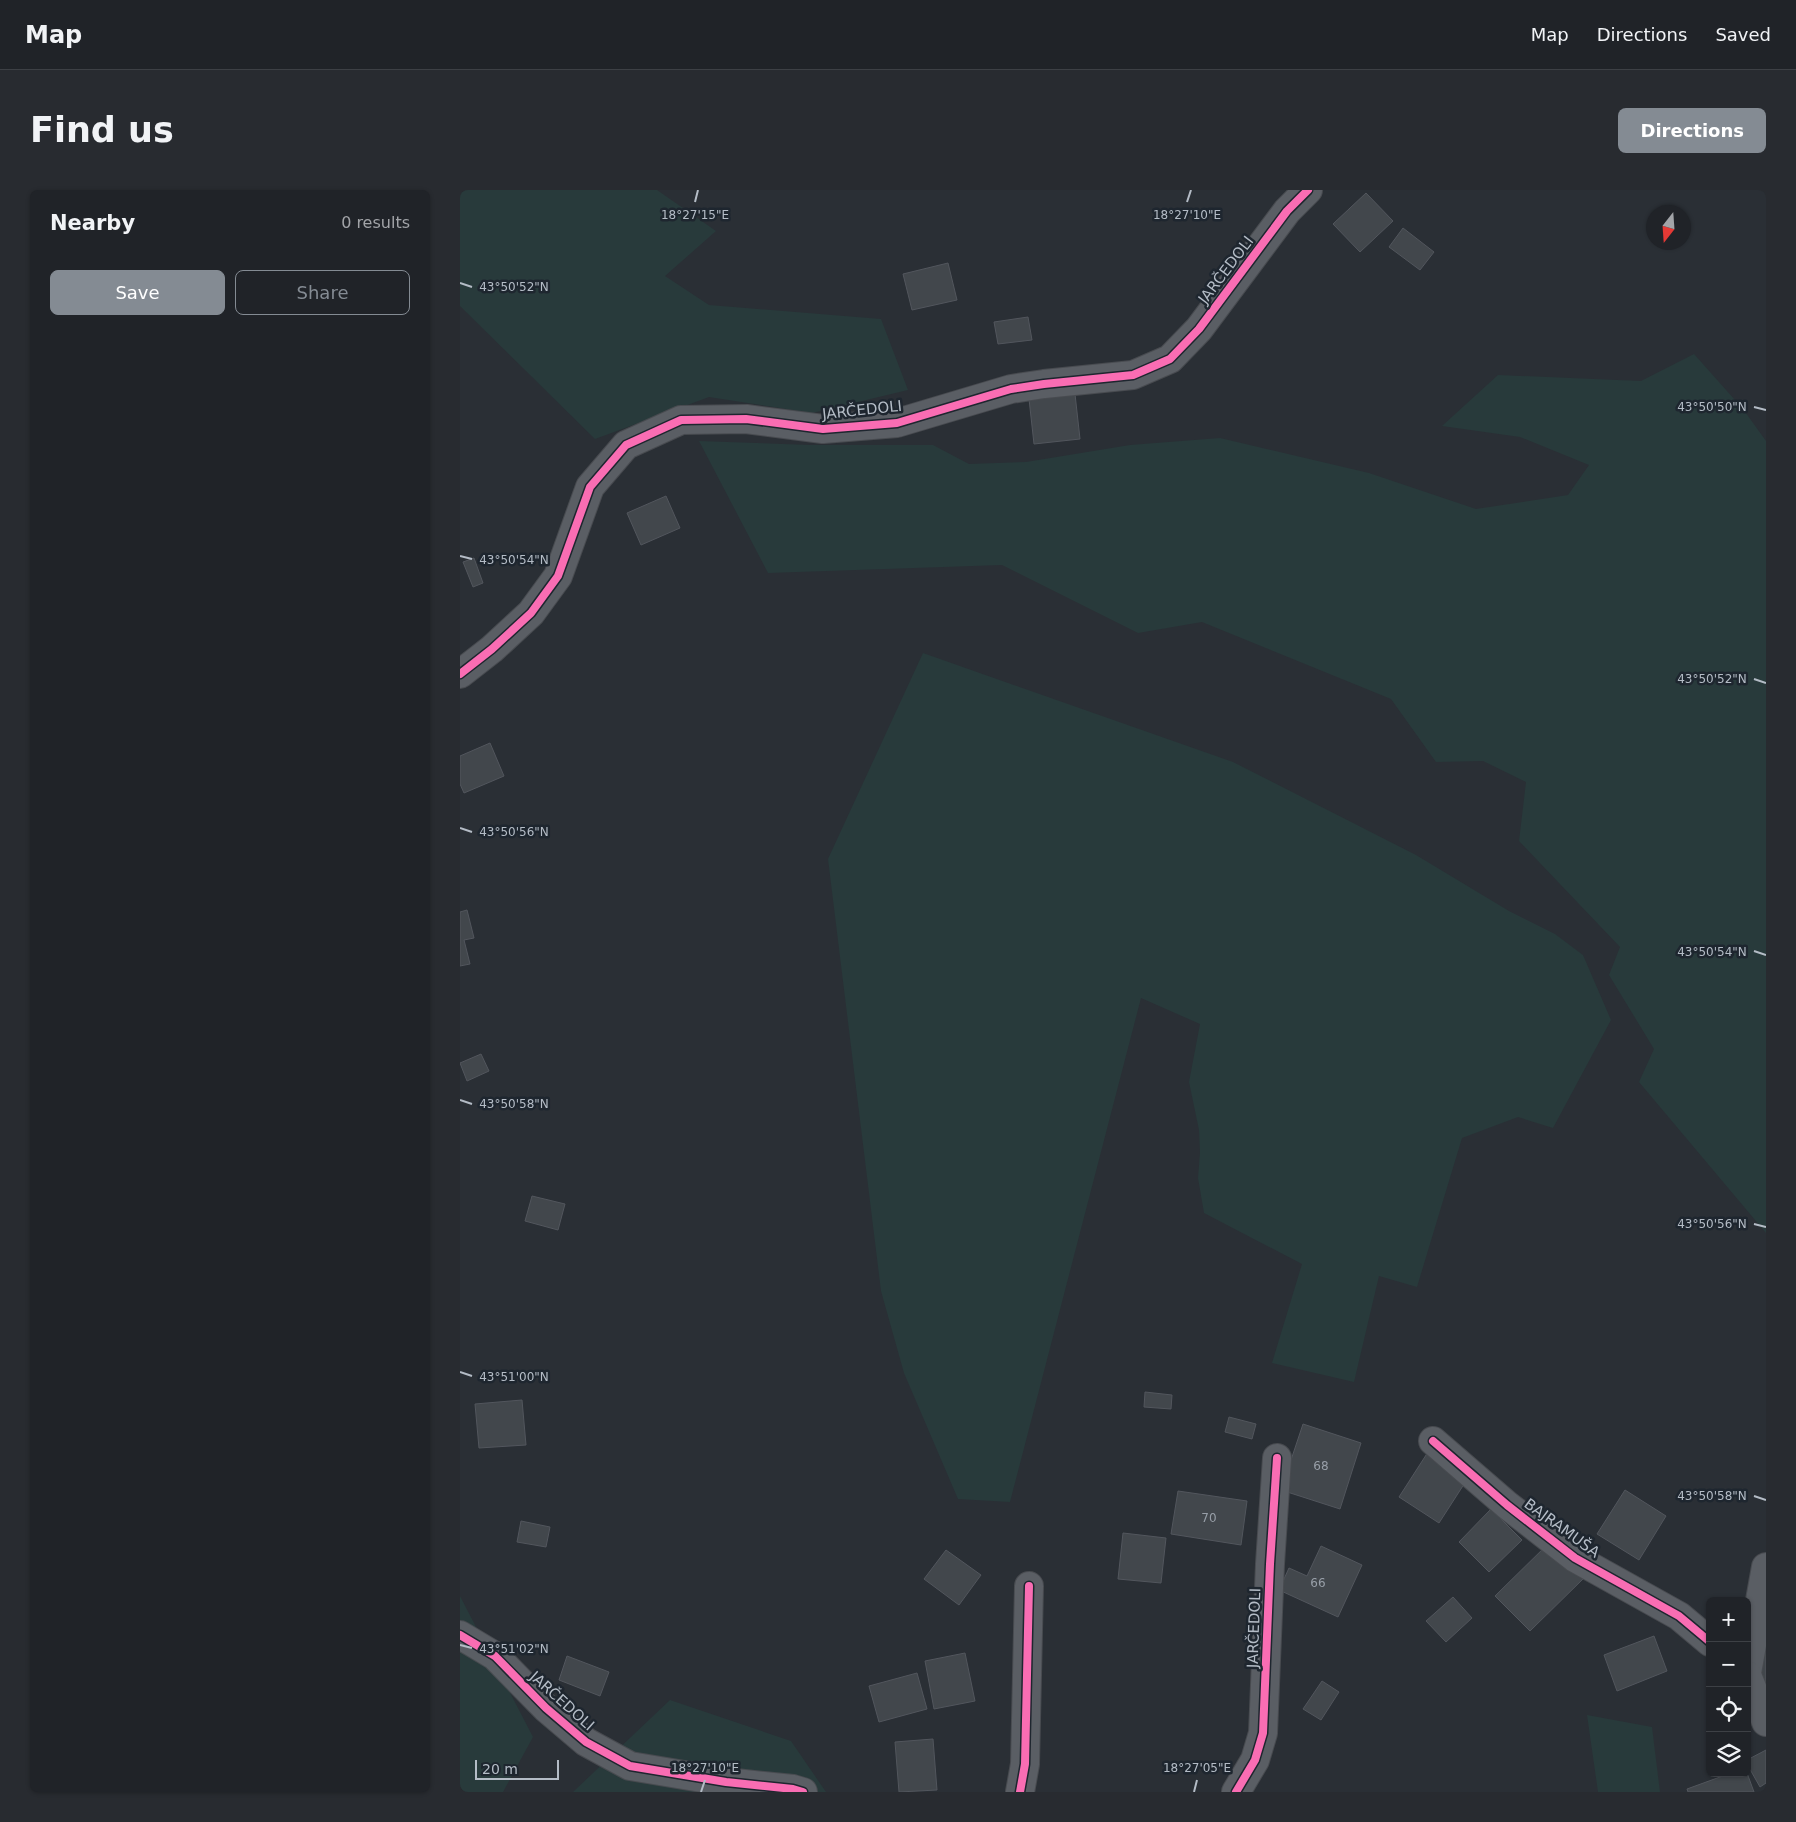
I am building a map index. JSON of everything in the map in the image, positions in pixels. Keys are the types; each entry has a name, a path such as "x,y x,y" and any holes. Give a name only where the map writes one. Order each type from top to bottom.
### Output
{"street":[{"name":"JARČEDOLI","path":"460,674 492,649 531,612 558,576 590,487 626,446 682,420 746,419 823,429 897,422 1011,389 1133,375 1170,358 1200,329 1287,211 1308,190"},
{"name":"BAJRAMUŠA","path":"1433,1440 1507,1505 1575,1558 1679,1616 1706,1639"},
{"name":"JARČEDOLI","path":"1236,1792 1255,1760 1263,1732 1270,1564 1277,1458"},
{"path":"1751,1651 1766,1567"},
{"path":"1020,1792 1024,1764 1029,1586"},
{"name":"JARČEDOLI","path":"460,1635 495,1656 546,1708 586,1742 630,1766 663,1773 793,1789 803,1792"},
{"path":"1751,1684 1766,1722"}],"shaded area":[{"path":"460,190 657,190 716,231 665,276 709,305 881,319 908,390 812,413 709,397 595,439 460,306"},
{"path":"1694,354 1743,409 1766,441 1766,1233 1639,1082 1654,1049 1609,975 1620,947 1519,841 1526,782 1483,761 1436,762 1391,699 1202,622 1138,633 1002,565 768,573 699,441 810,445 933,445 969,464 1026,462 1130,445 1220,438 1369,473 1476,509 1568,495 1589,465 1520,437 1442,426 1498,375 1641,381"},
{"path":"923,653 1233,762 1416,855 1509,911 1555,934 1583,955 1611,1020 1553,1128 1518,1117 1462,1138 1417,1287 1379,1276 1354,1382 1272,1363 1302,1264 1204,1213 1198,1178 1199,1130 1189,1082 1200,1024 1141,998 1010,1502 958,1499 904,1373 881,1291 828,859"},
{"path":"460,1596 533,1737 503,1792 460,1792"},
{"path":"670,1700 791,1741 826,1792 573,1792"},
{"path":"1587,1715 1652,1727 1660,1792 1598,1792"}],"building":[{"path":"1366,193 1393,221 1360,252 1333,224"},
{"path":"1403,228 1434,252 1420,270 1389,247"},
{"path":"948,263 957,300 912,310 903,274"},
{"path":"1028,317 1032,340 998,344 994,322"},
{"path":"1075,394 1080,439 1034,444 1029,399"},
{"path":"666,496 680,528 641,545 627,513"},
{"path":"474,558 483,583 473,587 463,562"},
{"path":"490,743 504,776 464,793 460,784 460,756"},
{"path":"467,910 474,938 464,940 470,964 460,966 460,912"},
{"path":"481,1054 489,1071 467,1081 460,1063"},
{"path":"532,1196 565,1204 558,1230 525,1221"},
{"path":"1145,1392 1172,1395 1171,1409 1144,1407"},
{"path":"522,1400 526,1445 479,1448 475,1404"},
{"path":"1229,1417 1256,1424 1252,1439 1225,1432"},
{"path":"1303,1424 1361,1443 1340,1509 1281,1490"},
{"path":"1428,1452 1468,1478 1439,1523 1399,1497"},
{"path":"1625,1490 1666,1516 1639,1560 1597,1534"},
{"path":"1178,1491 1247,1501 1241,1545 1171,1534"},
{"path":"1491,1509 1522,1540 1489,1572 1459,1542"},
{"path":"521,1521 550,1527 546,1547 517,1542"},
{"path":"1123,1533 1166,1538 1161,1583 1118,1579"},
{"path":"1550,1542 1585,1577 1530,1631 1495,1596"},
{"path":"1321,1546 1362,1565 1338,1617 1279,1590 1289,1568 1307,1576"},
{"path":"946,1550 981,1575 959,1605 924,1579"},
{"path":"1453,1597 1472,1618 1446,1642 1426,1621"},
{"path":"1654,1636 1667,1671 1617,1691 1604,1655"},
{"path":"1766,1643 1766,1682 1763,1683 1753,1647"},
{"path":"965,1653 975,1701 934,1709 925,1661"},
{"path":"567,1656 609,1672 600,1696 559,1680"},
{"path":"917,1673 927,1709 879,1722 869,1686"},
{"path":"1322,1681 1339,1692 1321,1720 1303,1709"},
{"path":"933,1739 937,1790 899,1792 895,1742"},
{"path":"1766,1750 1766,1783 1760,1787 1751,1771 1751,1758"},
{"path":"1720,1777 1748,1777 1754,1792 1688,1792 1687,1789"}],"cycle path":[{"path":"460,674 492,649 531,613 558,576 590,487 626,445 681,420 746,419 823,429 897,423 1011,389 1133,375 1170,359 1199,329 1287,211 1308,190"},
{"path":"1433,1441 1507,1505 1575,1558 1679,1616 1706,1639"},
{"path":"1236,1792 1255,1760 1263,1733 1270,1564 1277,1458"},
{"path":"1020,1792 1025,1764 1029,1586"},
{"path":"460,1635 495,1656 546,1708 586,1742 630,1766 726,1782 793,1789 803,1792"}]}
